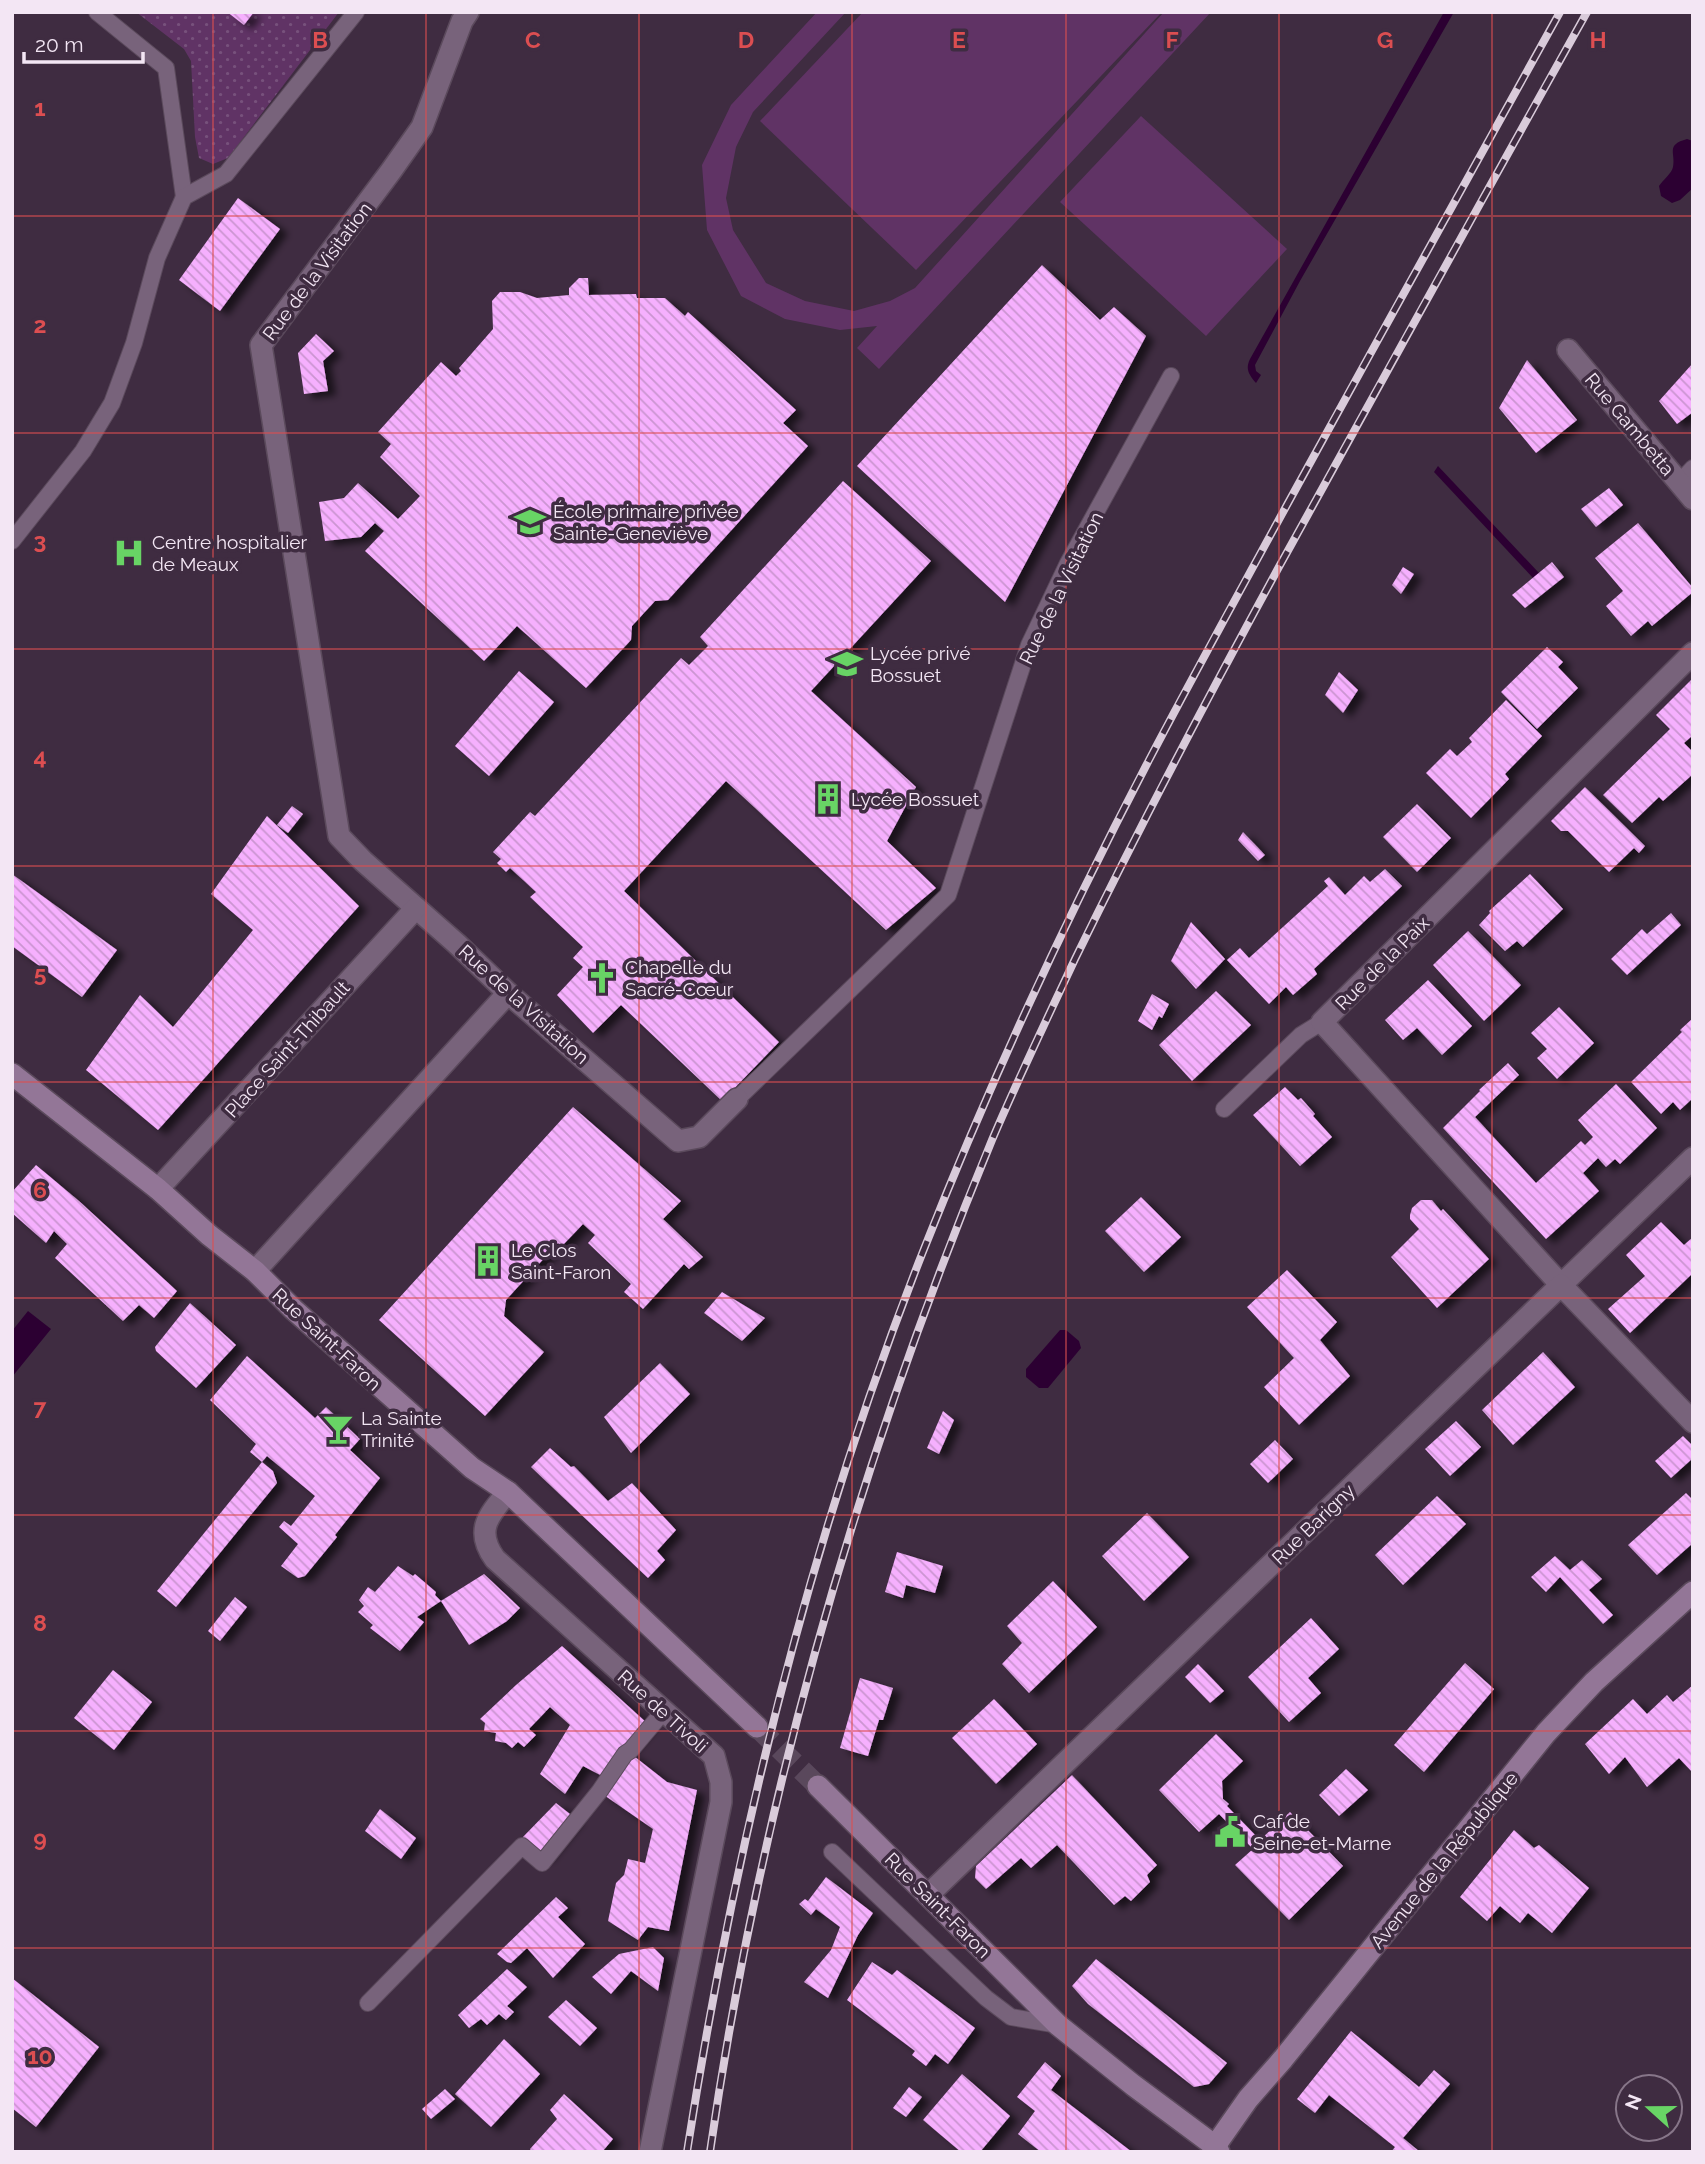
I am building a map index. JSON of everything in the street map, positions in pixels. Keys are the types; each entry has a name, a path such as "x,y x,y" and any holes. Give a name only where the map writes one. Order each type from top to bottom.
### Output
{"street":[{"name":"Rue de la Visitation","path":"468,12 462,21 422,127 261,345 339,836 363,862 457,944 508,993 678,1141 699,1138 737,1099"},
{"name":"Rue Gambetta","path":"1568,349 1688,483"},
{"name":"Rue de la Paix","path":"1561,1285 1322,1022 1693,653"},
{"name":"Place Saint-Thibault","path":"158,1189 416,908"},
{"path":"255,1271 508,993"},
{"name":"Rue Saint-Faron","path":"12,1074 158,1189 209,1235 255,1271 352,1362 472,1468 508,1492 757,1727"},
{"name":"Rue Barigny","path":"928,1895 1693,1158"},
{"path":"1561,1285 1693,1422"},
{"name":"Rue de Tivoli","path":"508,1492 492,1511 485,1525 487,1548 495,1559 714,1756 722,1782 721,1802 650,2152"},
{"name":"Avenue de la République","path":"1217,2149 1248,2099 1546,1733 1594,1682 1693,1592"},
{"name":"Rue Saint-Faron","path":"818,1786 1058,2025 1217,2149"}],"lane":[{"path":"12,541 83,451 112,403 134,342 158,258 184,197 166,68 97,12"},
{"path":"184,197 226,174 356,12"},
{"name":"Rue de la Visitation","path":"737,1099 948,895 1029,645 1068,563 1171,376"},
{"path":"1224,1109 1301,1035 1322,1022"},
{"path":"368,2003 522,1846 542,1863 599,1792 625,1754 663,1712"},
{"name":"Rue Saint-Faron","path":"832,1852 986,1998 1011,2017 1058,2025"}],"shaded area":[{"path":"136,12 227,12 244,25 254,12 339,12 228,158 213,164 199,158 195,137 191,61 184,49"},
{"path":"817,12 846,12 753,112 736,147 726,198 733,230 766,283 805,301 854,311 890,301 915,288 1164,12 1211,12 879,369 857,348 877,326 840,330 785,319 741,296 707,230 702,165 731,105"},
{"path":"863,12 1162,12 916,270 760,121"},
{"path":"1444,12 1454,12 1255,365 1256,371 1261,375 1256,383 1248,372 1250,359"},
{"path":"1141,116 1287,249 1206,336 1060,202"},
{"path":"1687,139 1693,141 1693,188 1680,200 1672,203 1661,196 1659,186 1672,169 1674,147"},
{"path":"1438,466 1539,573 1533,578 1434,472"},
{"path":"28,1311 51,1329 12,1377 12,1331"},
{"path":"1060,1330 1066,1330 1079,1341 1081,1348 1048,1388 1039,1388 1026,1377 1026,1369"}],"building":[{"path":"227,12 254,12 244,25"},
{"path":"238,198 280,229 220,311 179,280"},
{"path":"1042,265 1100,320 1114,307 1146,336 1005,602 857,466"},
{"path":"579,278 588,278 589,295 636,294 637,298 665,298 685,316 688,312 796,410 783,423 808,446 668,600 655,601 632,626 631,640 586,688 517,626 484,661 365,551 384,531 375,523 361,537 325,541 319,502 344,498 358,483 398,519 420,496 380,457 391,444 378,432 441,362 456,376 461,371 459,368 493,329 492,301 500,292 520,292 537,298 569,295 569,288"},
{"path":"316,334 334,351 323,361 328,391 304,394 298,353"},
{"path":"1527,360 1577,420 1536,453 1499,408"},
{"path":"1693,363 1693,412 1677,424 1659,401"},
{"name":"Lycée Bossuet","path":"843,481 931,561 811,691 916,787 887,841 936,888 886,930 726,781 624,891 779,1042 722,1101 621,1005 593,1033 557,995 583,967 573,958 583,947 530,897 536,892 510,868 506,872 497,863 501,859 493,852 530,812 535,816 681,658 689,665 708,646 700,637"},
{"path":"1609,488 1623,505 1596,527 1581,509"},
{"path":"1638,523 1693,588 1693,592 1652,626 1648,621 1631,636 1606,606 1623,591 1595,558"},
{"path":"1552,562 1564,577 1525,608 1512,595"},
{"path":"1403,567 1414,574 1401,594 1392,585"},
{"path":"1547,647 1563,662 1558,667 1578,688 1537,729 1501,692"},
{"path":"519,671 554,702 489,776 455,746"},
{"path":"1339,672 1358,690 1343,713 1325,695"},
{"path":"1691,680 1693,735 1684,743 1693,752 1693,774 1663,801 1659,797 1632,823 1603,795 1670,729 1656,715"},
{"path":"1506,700 1542,736 1505,774 1509,779 1471,818 1426,773 1450,749 1457,756 1472,742 1469,738"},
{"path":"1585,787 1645,846 1639,853 1634,848 1609,872 1568,831 1561,831 1551,821"},
{"path":"1417,804 1451,838 1417,872 1383,837"},
{"path":"292,806 303,814 288,833 277,825"},
{"path":"267,816 359,906 158,1130 86,1070 140,995 173,1027 253,930 211,894"},
{"path":"1243,832 1265,855 1258,861 1238,840"},
{"path":"1385,869 1402,886 1314,969 1317,974 1293,995 1286,987 1269,1004 1227,960 1240,948 1249,958 1328,886 1324,881 1329,877 1345,895 1364,876 1370,882"},
{"path":"12,874 117,950 82,997 12,946"},
{"path":"1530,874 1563,909 1523,947 1517,941 1505,951 1479,925 1489,911"},
{"path":"1671,913 1681,925 1627,975 1611,959 1642,929 1647,934"},
{"path":"1191,922 1225,959 1196,989 1171,961"},
{"path":"1468,931 1521,985 1484,1021 1433,965"},
{"path":"1428,980 1472,1026 1442,1055 1417,1028 1403,1040 1385,1020"},
{"path":"1216,991 1251,1025 1192,1081 1159,1045"},
{"path":"1152,994 1169,1004 1152,1030 1138,1021"},
{"path":"1559,1007 1594,1043 1557,1079 1537,1058 1547,1049 1531,1033"},
{"path":"1693,1018 1693,1098 1680,1110 1673,1102 1661,1114 1631,1082"},
{"path":"1508,1063 1519,1075 1475,1117 1536,1183 1581,1141 1585,1145 1593,1137 1578,1120 1616,1084 1657,1128 1620,1164 1615,1159 1606,1167 1598,1158 1583,1173 1599,1191 1546,1239 1443,1128"},
{"path":"1285,1087 1298,1100 1301,1098 1332,1137 1300,1166 1253,1115"},
{"name":"Le Clos Saint-Faron","path":"573,1107 681,1201 663,1219 703,1257 689,1269 684,1264 643,1309 624,1292 631,1284 588,1243 595,1235 583,1224 562,1246 558,1243 506,1300 504,1316 544,1352 485,1416 379,1320"},
{"path":"36,1165 177,1291 154,1318 139,1305 123,1321 55,1258 67,1244 54,1231 46,1243 12,1213 12,1192"},
{"path":"1141,1197 1181,1237 1144,1272 1105,1231"},
{"path":"1421,1200 1432,1200 1441,1211 1443,1209 1489,1259 1437,1308 1391,1257 1419,1229 1410,1219 1410,1215 1412,1208"},
{"path":"1661,1222 1684,1245 1693,1237 1693,1273 1630,1333 1608,1309 1645,1276 1626,1255"},
{"path":"1287,1270 1337,1322 1320,1340 1350,1376 1299,1425 1264,1387 1294,1358 1247,1307"},
{"path":"722,1292 765,1318 742,1341 704,1313"},
{"path":"190,1303 236,1345 196,1388 156,1351 155,1347"},
{"path":"1543,1352 1575,1387 1513,1445 1482,1410"},
{"path":"247,1356 315,1418 326,1407 360,1439 350,1450 380,1478 335,1535 337,1537 305,1576 298,1578 281,1566 298,1544 279,1527 284,1521 291,1526 315,1496 267,1456 262,1462 250,1452 256,1444 210,1400"},
{"path":"660,1363 690,1394 631,1453 604,1417"},
{"path":"943,1411 954,1420 939,1454 927,1448"},
{"path":"1456,1421 1481,1447 1450,1476 1425,1449"},
{"path":"1683,1436 1693,1446 1693,1458 1671,1478 1655,1461"},
{"path":"1275,1440 1293,1459 1268,1483 1250,1464"},
{"path":"550,1448 571,1467 574,1466 608,1501 632,1483 676,1530 657,1551 665,1560 648,1578 531,1467"},
{"path":"262,1462 273,1471 277,1483 176,1607 157,1591"},
{"path":"1686,1493 1693,1500 1693,1543 1657,1575 1628,1545"},
{"path":"1437,1496 1466,1524 1403,1585 1375,1555"},
{"path":"1147,1513 1189,1557 1144,1601 1102,1556"},
{"path":"897,1552 943,1566 935,1593 906,1585 903,1598 885,1592"},
{"path":"1555,1556 1570,1570 1582,1560 1602,1579 1589,1590 1613,1615 1603,1624 1560,1577 1546,1592 1531,1577"},
{"path":"398,1566 413,1576 415,1574 436,1592 435,1595 441,1601 417,1617 424,1622 400,1651 370,1628 373,1625 358,1612 364,1606 359,1600 368,1587 375,1592"},
{"path":"484,1574 520,1608 507,1621 469,1645 441,1601"},
{"path":"1053,1581 1097,1627 1029,1693 1002,1664 1022,1643 1007,1626"},
{"path":"235,1597 247,1607 220,1641 208,1631"},
{"path":"1311,1618 1339,1649 1308,1678 1321,1693 1289,1722 1248,1677"},
{"path":"562,1646 648,1724 604,1777 583,1766 565,1794 540,1774 570,1725 550,1707 529,1729 536,1735 524,1747 518,1742 512,1748 506,1743 495,1741 496,1733 484,1731 485,1723 480,1719"},
{"path":"1465,1663 1494,1689 1424,1772 1394,1745"},
{"path":"1198,1664 1224,1691 1210,1703 1185,1677"},
{"path":"113,1670 152,1702 114,1750 74,1718"},
{"path":"860,1678 893,1688 868,1756 840,1748"},
{"path":"1693,1685 1693,1773 1679,1758 1647,1787 1625,1757 1609,1774 1585,1744 1633,1699 1647,1714 1667,1695 1673,1702"},
{"path":"994,1699 1037,1744 996,1784 952,1738"},
{"path":"1216,1734 1243,1761 1222,1781 1223,1799 1229,1804 1227,1806 1260,1840 1290,1812 1343,1866 1289,1920 1235,1865 1253,1849 1219,1814 1199,1832 1159,1790"},
{"path":"630,1753 667,1782 697,1790 669,1931 648,1927 638,1940 608,1921 616,1883 624,1875 628,1859 645,1863 653,1829 601,1793"},
{"path":"1346,1769 1368,1790 1339,1816 1319,1795"},
{"path":"1072,1775 1157,1865 1147,1875 1150,1882 1131,1901 1125,1896 1114,1905 1057,1845 1031,1868 1021,1858 986,1889 975,1878 976,1866"},
{"path":"556,1803 575,1818 543,1858 521,1839"},
{"path":"380,1809 416,1838 401,1859 365,1831"},
{"path":"1514,1830 1534,1848 1539,1845 1589,1888 1552,1933 1528,1913 1520,1923 1500,1906 1487,1921 1460,1897"},
{"path":"826,1877 873,1913 858,1935 828,1998 804,1982 831,1950 840,1927 816,1909 811,1915 799,1904 805,1899 808,1901"},
{"path":"556,1897 568,1908 558,1917 585,1944 553,1978 527,1948 511,1963 497,1954"},
{"path":"653,1947 664,1958 658,1991 631,1971 611,1994 592,1977 619,1954"},
{"path":"1096,1959 1227,2063 1209,2084 1194,2087 1088,2004 1072,1986"},
{"path":"872,1962 892,1975 897,1970 975,2028 948,2064 935,2054 926,2066 912,2055 915,2051 847,2000"},
{"path":"507,1969 527,1987 507,2006 514,2012 506,2020 499,2014 487,2025 481,2019 469,2028 458,2015"},
{"path":"12,1978 99,2047 36,2127 12,2108"},
{"path":"566,2000 597,2028 580,2046 548,2017"},
{"path":"1351,2031 1419,2087 1434,2070 1450,2084 1403,2138 1420,2152 1391,2152 1395,2147 1329,2095 1315,2113 1297,2099"},
{"path":"504,2039 540,2074 491,2127 455,2094"},
{"path":"1045,2062 1061,2076 1051,2090 1132,2152 1041,2152 1018,2134 1035,2111 1017,2097"},
{"path":"962,2074 1010,2116 980,2152 961,2152 923,2120"},
{"path":"909,2087 922,2097 906,2117 893,2108"},
{"path":"445,2089 455,2099 431,2119 422,2109"},
{"path":"564,2094 613,2139 602,2152 532,2152 530,2149 557,2119 550,2110"}],"tunnel":[{"path":"757,1727 818,1786"}],"railway":[{"path":"687,2152 728,1922 780,1694 845,1469 883,1358 949,1187 1030,1002 1149,760 1560,12"},
{"path":"710,2152 756,1893 786,1764 820,1637 898,1386 943,1262 992,1140 1075,959 1201,712 1587,12"}],"place":[{"name":"École primaire privée Sainte-Geneviève","path":"530,522"},
{"name":"Centre hospitalier de Meaux","path":"129,553"},
{"name":"Lycée privé Bossuet","path":"847,664"},
{"name":"Lycée Bossuet","path":"828,799"},
{"name":"Chapelle du Sacré-Cœur","path":"602,978"},
{"name":"Le Clos Saint-Faron","path":"488,1261"},
{"name":"La Sainte Trinité","path":"338,1429"},
{"name":"Caf de Seine-et-Marne","path":"1230,1832"}]}
